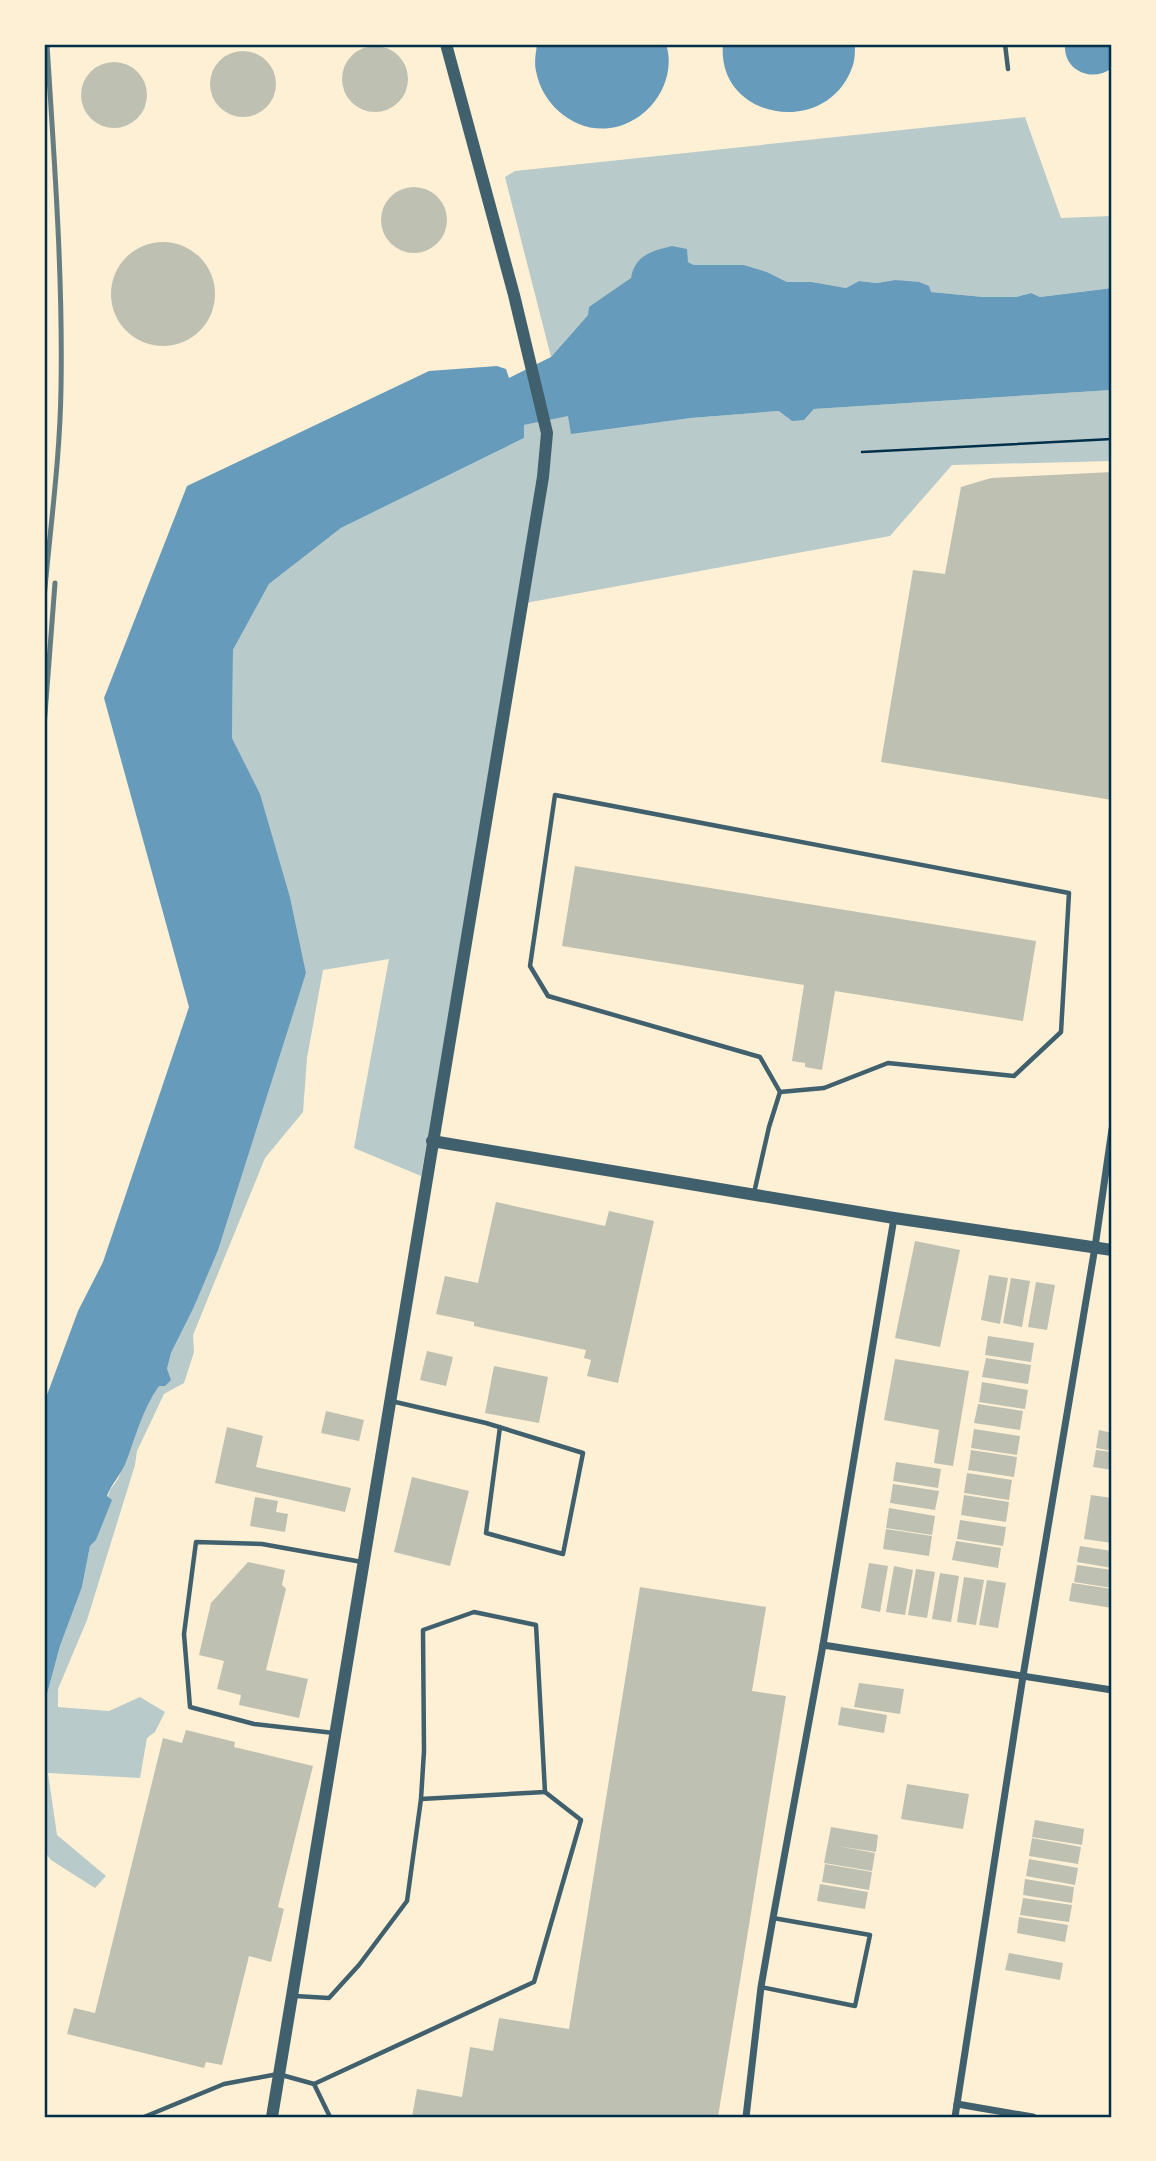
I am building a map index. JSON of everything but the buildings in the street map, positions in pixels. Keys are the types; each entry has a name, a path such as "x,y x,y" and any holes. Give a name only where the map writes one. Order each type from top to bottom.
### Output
{"street":[{"path":"272,2117 543,477 547,433 514,295 446,44"},
{"path":"955,2117 1112,1129"},
{"path":"432,1141 894,1218 1112,1250"},
{"path":"747,2117 761,1987 823,1645 894,1218"},
{"path":"823,1645 1112,1690"},
{"path":"957,2104 1033,2117"}],"lane":[{"path":"1005,44 1008,69"},
{"path":"754,1194 780,1092 760,1057 548,996 530,965 555,795 1069,893 1061,1032 1014,1076 888,1063 824,1088 780,1092"},
{"path":"389,1401 500,1427 583,1453 563,1554 486,1533 500,1427"},
{"path":"335,1733 254,1724 190,1707 184,1634 194,1552 196,1542 262,1544 363,1563"},
{"path":"291,1996 329,1998 359,1965 407,1901 421,1799 424,1751 423,1630 474,1612 536,1625 545,1792"},
{"path":"144,2117 224,2084 278,2074 314,2084 534,1982 581,1820 545,1792 421,1799"},
{"path":"761,1987 855,2006 870,1935 773,1918"},
{"path":"314,2084 330,2117"}],"path":[{"path":"862,452 1112,439"}],"shaded area":[{"path":"1025,117 1061,218 1112,216 1112,288 1040,297 1031,293 1016,297 983,297 931,292 895,280 877,283 859,281 846,288 812,282 787,282 744,265 694,265 688,262 631,278 588,315 551,357 505,177 515,171"},
{"path":"1112,390 1112,461 952,465 890,536 520,604 421,1176 354,1148 389,959 323,970 307,1058 303,1112 265,1158 193,1335 194,1352 184,1383 164,1394 137,1451 87,1620 58,1689 58,1707 109,1711 140,1697 165,1712 155,1732 147,1738 140,1778 48,1773 57,1835 106,1876 95,1888 51,1860 44,1851 44,1695 47,1694 60,1646 82,1587 90,1546 96,1540 110,1490 118,1479 147,1403 159,1386 171,1353 193,1309 306,973 290,897 260,795 232,738 233,650 269,584 341,528 524,438 524,425 569,415 572,433 691,418 779,411 804,420 814,409"}],"water":[{"path":"537,44 666,44 668,72 657,98 637,118 610,128 585,126 562,114 545,95 535,68"},
{"path":"723,44 855,44 855,57 840,89 822,104 799,111 776,111 755,104 737,90 726,70"},
{"path":"1065,44 1112,44 1112,68 1096,74 1080,72 1069,61"},
{"path":"672,246 687,249 688,262 694,265 744,265 787,282 812,282 846,288 859,281 877,283 895,280 919,282 929,286 931,292 983,297 1016,297 1031,293 1040,297 1112,288 1112,390 814,409 804,420 792,421 779,411 691,418 571,434 568,416 524,425 524,438 341,528 269,584 233,650 232,738 260,794 290,897 306,973 218,1250 171,1353 167,1369 171,1380 165,1386 159,1386 153,1395 124,1467 107,1496 112,1500 96,1540 90,1546 82,1587 60,1646 47,1694 44,1695 44,1403 78,1311 103,1262 189,1007 104,698 187,486 429,371 497,366 506,369 509,378 551,357 588,315 589,307 631,278 640,259 651,252"}],"railway":[{"path":"44,599 59,441 61,388 61,302 47,44"},
{"path":"44,727 55,583"}]}
